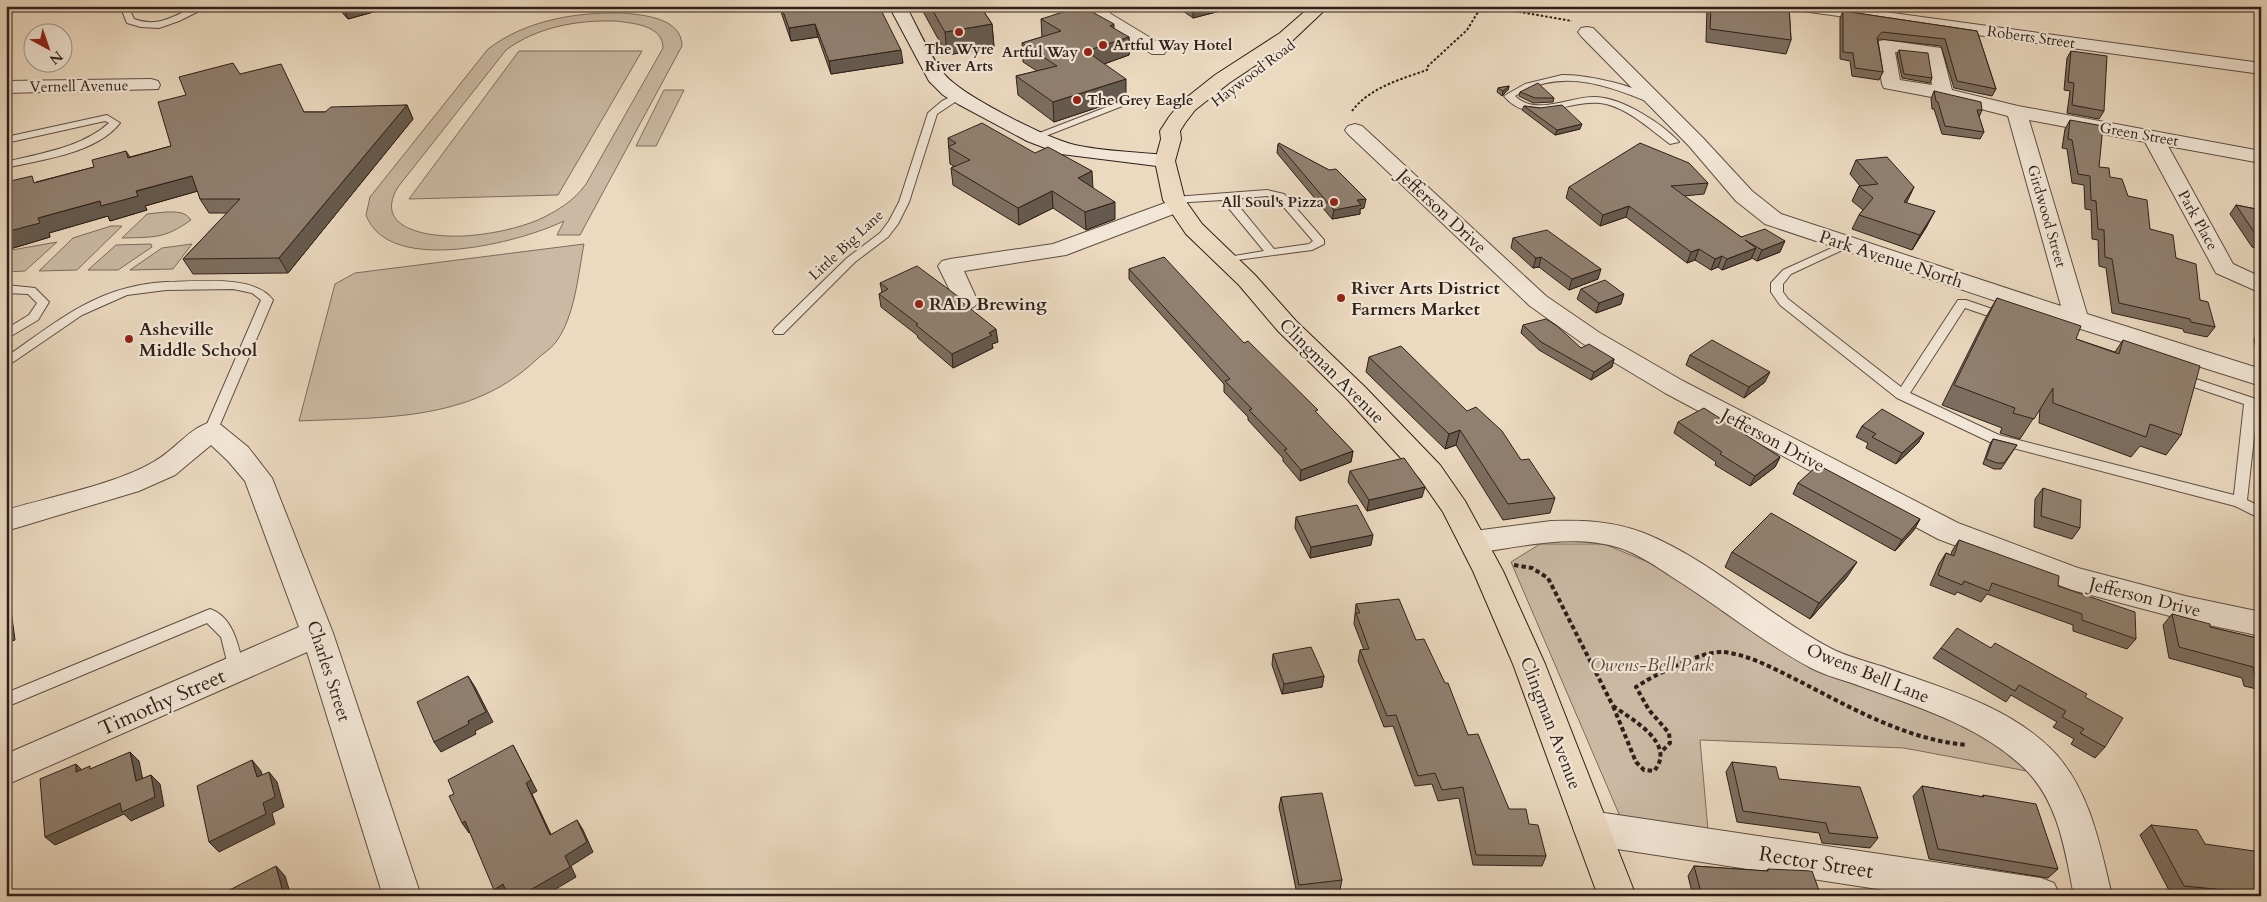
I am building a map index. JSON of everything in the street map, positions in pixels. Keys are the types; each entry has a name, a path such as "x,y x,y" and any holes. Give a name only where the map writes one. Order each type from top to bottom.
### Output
{"main road":[{"name":"Haywood Road","path":"1292,39 1321,6"},
{"name":"Haywood Road","path":"1165,161 1171,139 1189,130 1211,103 1336,6"},
{"name":"Clingman Avenue","path":"1165,161 1175,202 1194,229 1247,280 1287,326 1356,393 1430,472 1455,508 1474,542 1529,664 1617,896"}],"street":[{"path":"897,6 936,77 950,91 1034,137 1052,144 1082,152 1165,161"},
{"path":"1096,6 1105,18 1158,50"},
{"name":"Roberts Street","path":"1802,6 2261,69"},
{"name":"Park Avenue North","path":"1587,32 1657,102 1744,196 1760,210 1787,224 2077,320 2261,378"},
{"path":"2237,66 2261,84"},
{"name":"Vernell Avenue","path":"6,87 151,85"},
{"name":"Green Street","path":"1944,92 2017,112 2261,157"},
{"name":"Girdwood Street","path":"2017,112 2077,320"},
{"name":"Jefferson Drive","path":"1355,130 1538,301 1591,338 1674,388 1948,531 2072,578 2185,608 2261,624"},
{"name":"Park Place","path":"2153,137 2224,268 2261,286"},
{"path":"966,302 950,266 1058,250 1175,202"},
{"path":"6,521 138,480 165,468 211,431"},
{"name":"Charles Street","path":"211,431 238,454 258,478 317,633 402,896"},
{"name":"Owens Bell Lane","path":"1474,542 1567,530 1627,539 1651,549 1708,582 1784,638 1825,660 1933,700 2001,730 2037,758 2059,783 2078,827 2094,896"},
{"name":"Timothy Street","path":"6,770 317,633"},
{"name":"Rector Street","path":"1591,828 2041,896"}],"lane":[{"path":"124,6 130,21 146,28 167,24 205,6"},
{"path":"1657,102 1594,79 1576,78 1541,82 1520,88 1510,96 1515,103 1525,109 1595,99 1614,104 1637,116 1674,142"},
{"name":"Little Big Lane","path":"779,331 851,260 884,235 894,222 900,212 933,113 945,103 959,96"},
{"path":"1034,137 1120,105"},
{"path":"6,140 107,118 115,123 105,134 88,142 6,165"},
{"path":"1175,202 1224,195 1267,193 1280,196 1320,242 1312,247 1226,260"},
{"path":"1224,195 1272,254"},
{"path":"1847,244 1787,272 1777,283 1777,292 1784,302 1902,395 1995,439 2240,502 2261,514"},
{"path":"6,363 101,300 123,291 159,286 223,285 254,289 262,293 267,300 211,431"},
{"path":"6,289 31,291 43,302 34,317 6,335"},
{"path":"1902,395 1962,303 2018,322"},
{"path":"2167,373 2251,402 2240,502"},
{"path":"6,700 210,615 228,635 236,669"}],"path":[{"path":"1355,130 1349,118 1354,107 1402,78 1427,70 1428,66 1466,30 1478,12 1491,7 1507,8 1572,21 1588,29 1587,32"},
{"path":"1514,565 1532,568 1548,578 1612,706 1639,766 1649,772 1654,771 1664,759 1663,750 1645,731 1612,706"},
{"path":"1663,750 1670,743 1669,733 1649,710 1636,687 1651,676 1702,656 1722,652 1758,661 1849,708 1942,743 1969,745 1985,742 2001,730"}],"green space":[{"path":"605,13 632,14 660,20 676,29 682,46 580,235 557,235 564,221 518,238 489,245 427,250 401,245 379,234 366,215 370,197 488,49 503,39 535,25 570,16","holes":["615,21 638,24 652,30 662,40 663,48 586,184 571,200 538,220 491,233 446,236 414,230 402,224 394,215 392,203 398,187 506,50 544,30 586,22"]},
{"path":"519,51 642,51 558,195 409,199"},
{"path":"664,90 684,90 656,146 636,146"},
{"path":"177,212 189,217 191,220 173,231 159,236 122,238 147,214"},
{"path":"111,226 122,226 77,270 39,271 73,238"},
{"path":"57,242 25,271 6,272 6,255 12,250"},
{"path":"151,244 152,247 118,270 88,270 116,245"},
{"path":"192,244 173,269 130,270 162,248"},
{"path":"584,244 572,308 562,332 552,347 511,380 483,395 455,405 425,412 394,416 299,421 335,284 355,273"},
{"name":"Owens-Bell Park","path":"1540,544 1604,544 1670,571 1986,733 2032,772 1904,748 1700,740 1708,830 1622,821 1511,562"}],"building":[{"path":"781,6 879,6 901,50 829,61 815,24 789,28"},
{"path":"930,6 980,6 992,24 945,32"},
{"path":"1711,6 1789,6 1791,40 1710,29"},
{"path":"1079,7 1085,8 1114,24 1110,26 1129,37 1086,51 1126,79 1053,102 1016,76 1057,66 1022,43 1061,31 1041,19"},
{"path":"1843,11 1977,31 1996,89 1957,81 1945,39 1882,32 1877,38 1883,72 1855,68 1853,53 1843,52"},
{"path":"1899,50 1928,53 1932,78 1904,74"},
{"path":"2071,51 2107,56 2104,111 2072,105 2074,83 2068,82"},
{"name":"Asheville Middle School","path":"233,63 240,74 281,64 304,112 325,112 331,107 407,105 279,258 183,259 240,199 200,199 192,176 136,191 138,196 101,206 100,201 38,218 40,223 6,232 6,182 32,176 34,183 94,167 92,160 126,151 128,158 171,146 158,102 186,95 179,77"},
{"path":"1538,83 1554,98 1535,98 1520,92"},
{"path":"1509,86 1503,91 1498,88"},
{"path":"1934,91 1981,102 1982,110 1977,110 1984,132 1945,126"},
{"path":"1562,105 1582,124 1557,130 1524,106 1540,108"},
{"path":"2070,120 2103,126 2099,167 2109,168 2110,177 2122,179 2128,196 2147,200 2150,229 2173,235 2176,258 2196,264 2200,300 2208,302 2215,327 2191,322 2190,319 2119,303 2112,259 2105,257 2104,230 2098,229 2096,201 2091,200 2090,176 2078,174 2072,140 2068,139"},
{"path":"982,123 1035,153 1048,147 1092,171 1078,178 1115,202 1085,212 1052,191 1018,208 951,168 970,160 948,147 956,143 948,138"},
{"path":"1279,143 1329,170 1336,169 1366,199 1357,200 1361,205 1334,210"},
{"path":"1640,143 1689,163 1708,183 1671,186 1741,237 1765,229 1785,241 1762,250 1745,240 1756,248 1727,259 1722,256 1715,259 1699,249 1691,252 1629,206 1603,215 1569,187"},
{"path":"1887,157 1914,187 1904,202 1935,211 1920,235 1859,215 1873,198 1859,186 1878,184 1856,160"},
{"path":"2236,205 2261,210 2261,239 2258,238"},
{"path":"1547,230 1601,269 1572,279 1541,257 1536,258 1513,238"},
{"path":"1164,257 1244,343 1248,341 1318,410 1315,411 1353,451 1301,470 1284,450 1287,449 1249,410 1252,409 1225,381 1230,379 1129,269"},
{"path":"917,266 959,297 957,298 996,329 989,333 992,335 952,354 916,325 918,324 879,294 888,289 880,283"},
{"path":"1605,280 1624,294 1599,303 1581,289"},
{"path":"1997,298 2081,326 2076,339 2119,354 2123,340 2200,366 2181,435 2150,424 2146,437 2053,403 2053,388 2034,419 2013,413 2015,408 1954,385"},
{"path":"1546,319 1557,326 1581,348 1589,344 1614,359 1594,372 1541,342 1523,325"},
{"path":"1712,340 1770,372 1749,387 1690,355"},
{"path":"1401,346 1467,411 1476,407 1502,431 1521,460 1529,459 1555,498 1508,504 1460,430 1449,434 1369,357"},
{"path":"1704,408 1780,457 1755,476 1720,454 1722,452 1678,422"},
{"path":"1882,409 1924,433 1902,453 1872,437 1876,434 1862,426"},
{"path":"1993,439 2017,445 2004,463 1997,463 1986,459"},
{"path":"1404,458 1425,487 1369,500 1350,471"},
{"path":"1818,465 1920,519 1902,540 1798,483"},
{"path":"2043,488 2081,500 2080,528 2041,516"},
{"path":"1357,505 1373,535 1311,547 1296,517"},
{"path":"1771,513 1857,562 1819,603 1732,552"},
{"path":"1959,540 2059,576 2058,586 2135,612 2136,639 2082,620 2082,614 1992,583 1989,591 1964,581 1962,585 1938,575 1946,553 1954,556"},
{"path":"1399,599 1416,640 1424,639 1445,683 1448,683 1468,735 1478,734 1509,809 1526,809 1529,824 1538,825 1546,856 1476,855 1463,787 1442,790 1435,773 1418,776 1396,715 1387,716 1360,650 1369,649 1356,613 1360,613 1356,604"},
{"path":"2172,614 2210,624 2210,627 2261,639 2261,677 2255,675 2253,667 2179,647"},
{"path":"1957,628 1991,648 1995,643 2087,694 2085,697 2123,718 2105,747 2080,733 2084,729 2062,717 2066,711 2019,685 2015,691 1941,648"},
{"path":"1311,647 1324,676 1284,684 1273,654"},
{"path":"468,676 486,712 468,721 469,724 434,742 417,702"},
{"path":"513,745 531,780 526,783 550,835 577,820 587,842 565,856 570,867 520,896 508,896 503,884 494,890 465,821 462,823 449,796 454,794 448,780"},
{"path":"130,752 136,781 151,775 155,797 122,812 120,803 45,837 40,779 76,764 76,772 90,766 90,769"},
{"path":"252,760 257,777 269,772 275,797 263,803 266,814 209,842 197,786"},
{"path":"1732,762 1776,767 1779,779 1860,787 1878,838 1829,833 1826,823 1743,811"},
{"path":"1922,786 2036,804 2058,869 1938,849"},
{"path":"1322,793 1342,880 1299,885 1281,797"},
{"path":"2151,825 2197,830 2205,844 2261,852 2261,896 2258,896 2256,893 2184,886"},
{"path":"276,866 284,896 218,896"},
{"path":"1694,866 1768,871 1768,869 1812,871 1821,896 1702,896"},
{"path":"1568,893 1569,896 1542,896"}],"place":[{"name":"The Wyre River Arts","path":"959,32"},
{"name":"Artful Way Hotel","path":"1103,45"},
{"name":"Artful Way","path":"1088,52"},
{"name":"The Grey Eagle","path":"1077,100"},
{"name":"All Soul's Pizza","path":"1334,202"},
{"name":"River Arts District Farmers Market","path":"1341,298"},
{"name":"RAD Brewing","path":"919,304"},
{"name":"Asheville Middle School","path":"129,339"}]}
